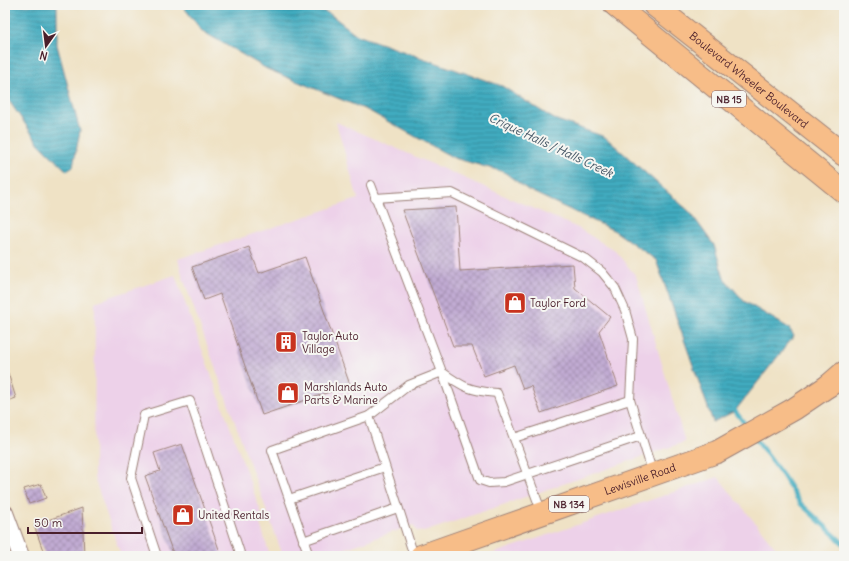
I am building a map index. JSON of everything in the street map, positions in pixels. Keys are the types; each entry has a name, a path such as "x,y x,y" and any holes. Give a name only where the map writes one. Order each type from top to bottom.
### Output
{"main road":[{"name":"NB 15","path":"615,5 844,192"},
{"name":"Boulevard Wheeler Boulevard","path":"654,5 844,155"},
{"path":"836,381 844,363"},
{"name":"Lewisville Road","path":"421,556 717,452 794,409 836,381 844,372"}],"street":[{"path":"5,513 21,556"}],"lane":[{"path":"371,185 442,372 480,480 490,483 504,482 641,436"},
{"path":"375,198 452,192 584,258 602,272 615,288 625,310 633,339 630,400 653,475"},
{"path":"308,556 272,450 368,416 410,385 442,372"},
{"path":"442,372 462,385 479,391 497,393 543,513"},
{"path":"514,438 630,400"},
{"path":"157,556 131,478 144,415 190,401 241,556"},
{"path":"368,416 414,556"},
{"path":"289,499 385,467"},
{"path":"303,541 398,508"}],"shaded area":[{"path":"336,122 578,228 615,251 636,276 685,442 424,532 417,531 413,525 324,556 283,556 183,278 178,259 358,199"},
{"path":"175,275 262,515 258,517 270,556 121,556 94,477 95,302"},
{"path":"718,477 782,556 486,556"}],"water":[{"path":"5,5 57,5 57,45 80,131 73,167 67,171 39,144 5,97"},
{"path":"182,5 310,5 330,14 357,35 502,86 554,119 605,137 690,212 714,245 724,278 744,301 789,328 794,336 735,411 713,422 656,260 615,231 528,190 504,172 454,158 369,111 267,69 202,31"}],"building":[{"name":"Taylor Ford","path":"456,207 460,271 573,264 575,288 610,317 599,331 618,386 541,413 531,386 523,389 514,365 484,376 472,346 453,346 402,210"},
{"name":"Taylor Auto Village","path":"249,247 259,273 305,257 350,385 262,415 220,294 204,300 192,267"},
{"path":"5,373 8,373 16,398 5,402"},
{"name":"United Rentals","path":"182,444 221,555 174,556 145,476 160,471 154,453"},
{"path":"41,484 46,498 29,504 24,489"},
{"path":"82,508 84,555 88,554 89,556 45,556 34,525"}],"waterway":[{"name":"Crique Halls / Halls Creek","path":"733,405 735,411 748,428"},
{"name":"Crique Halls / Halls Creek","path":"754,437 783,476 800,503 844,544"}],"place":[{"name":"Taylor Ford","path":"515,303"},
{"name":"Taylor Auto Village","path":"286,342"},
{"name":"Marshlands Auto Parts & Marine","path":"288,393"},
{"name":"United Rentals","path":"183,515"}]}
